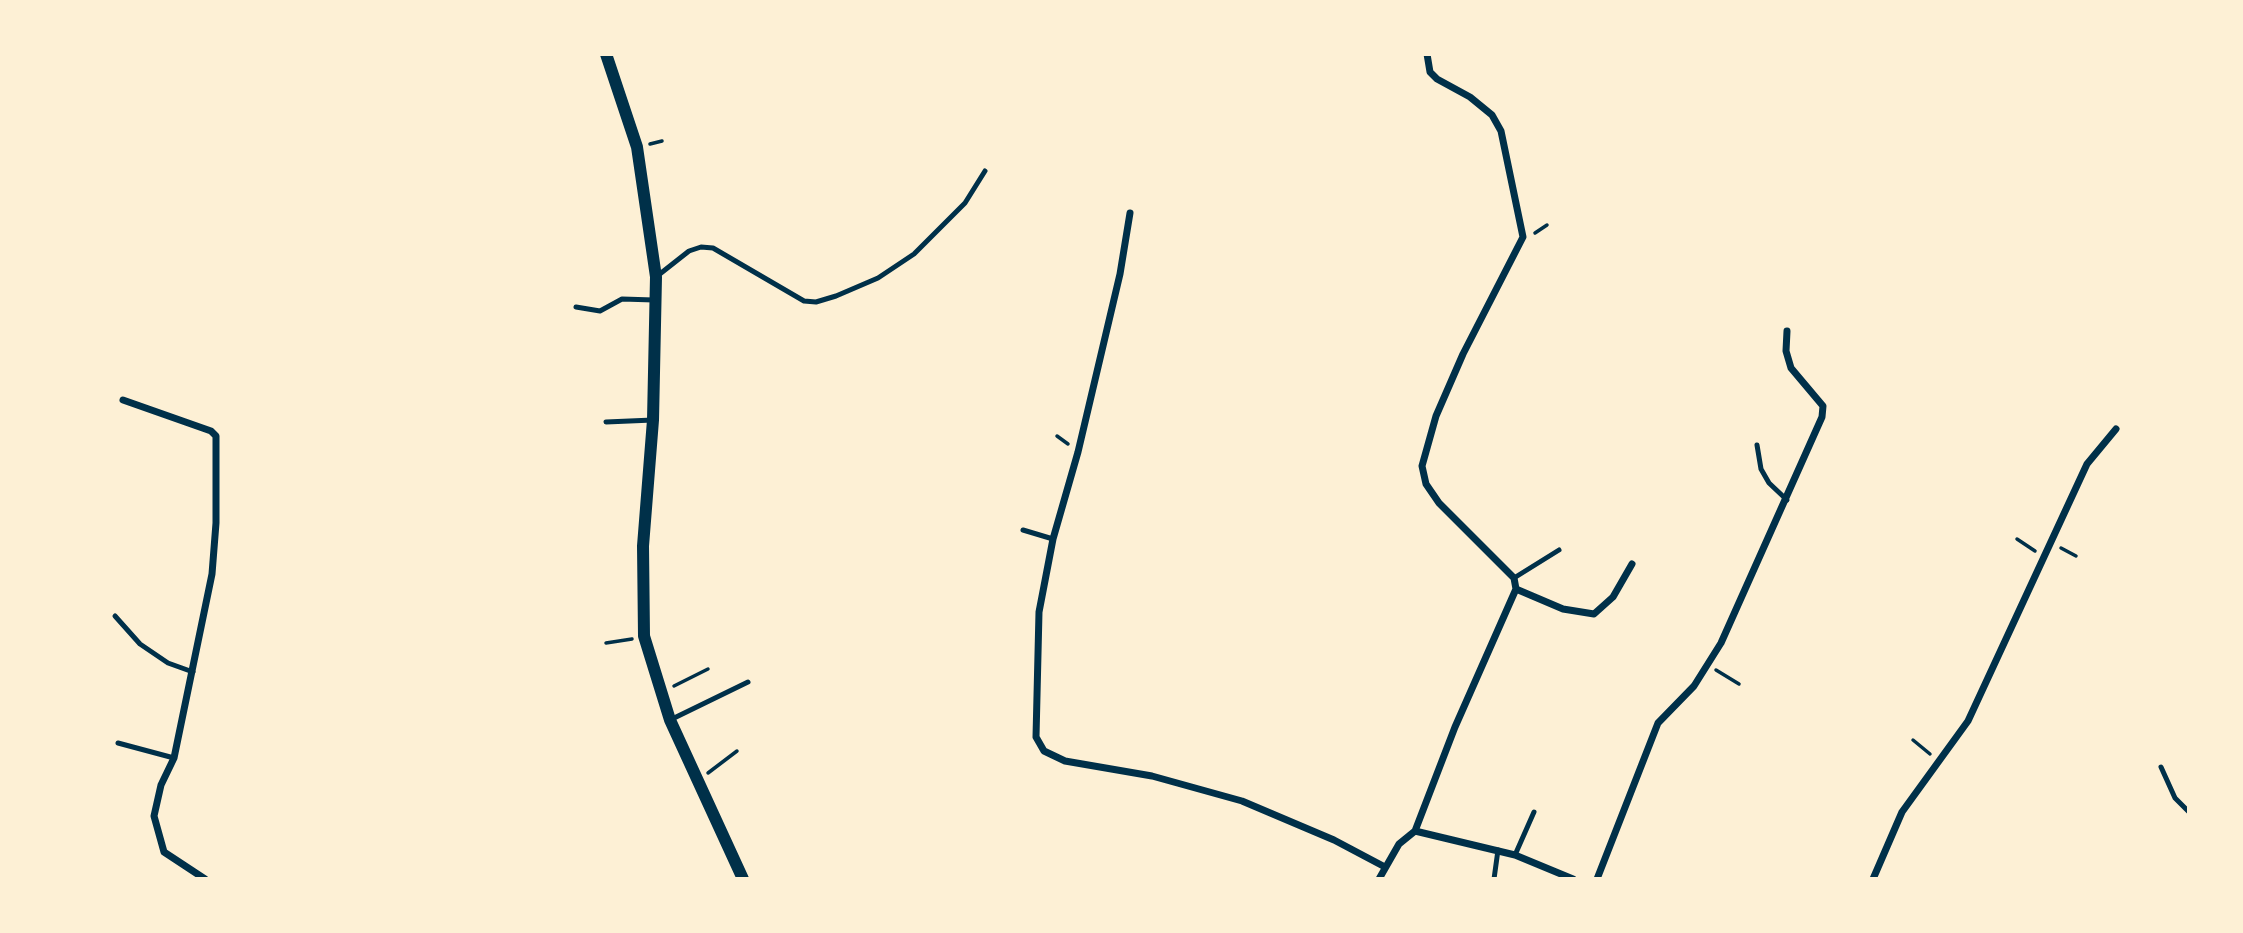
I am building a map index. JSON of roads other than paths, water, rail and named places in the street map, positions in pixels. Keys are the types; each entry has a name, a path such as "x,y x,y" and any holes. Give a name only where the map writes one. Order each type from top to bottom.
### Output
{"street":[{"path":"606,54 637,147 656,277 653,420 643,545 644,636 659,694 743,879"},
{"path":"1379,879 1399,844 1415,831 1455,727 1516,589 1514,578 1479,540 1451,518 1426,484 1422,466 1432,428 1457,367 1523,237 1501,131 1492,115 1470,97 1437,79 1430,72 1427,54"},
{"path":"1130,213 1120,274 1078,452 1053,539 1040,612 1036,737 1044,751 1065,761 1152,776 1242,801 1334,840 1385,867"},
{"path":"1597,879 1658,723 1694,686 1708,665 1787,499 1822,417 1823,406 1791,368 1786,351 1787,331"},
{"path":"123,400 211,431 216,436 216,523 212,574 174,758 161,785 154,816 164,852 205,879"},
{"path":"1873,879 1902,812 1973,710 2087,464 2116,429"},
{"path":"1516,589 1563,608 1594,614 1613,597 1632,564"},
{"path":"1415,831 1515,855 1573,879"}],"lane":[{"path":"656,277 689,251 701,247 713,248 804,301 816,302 836,296 878,278 914,254 965,203 985,171"},
{"path":"576,307 600,311 622,299 657,300"},
{"path":"606,422 653,420"},
{"path":"1757,445 1761,469 1769,483 1787,499"},
{"path":"1023,530 1053,539"},
{"path":"1514,578 1559,550"},
{"path":"115,616 140,644 168,663 193,672"},
{"path":"670,720 748,682"},
{"path":"118,743 174,758"},
{"path":"2161,767 2175,798 2189,812"},
{"path":"1515,855 1534,812"},
{"path":"1494,879 1498,850"}]}
